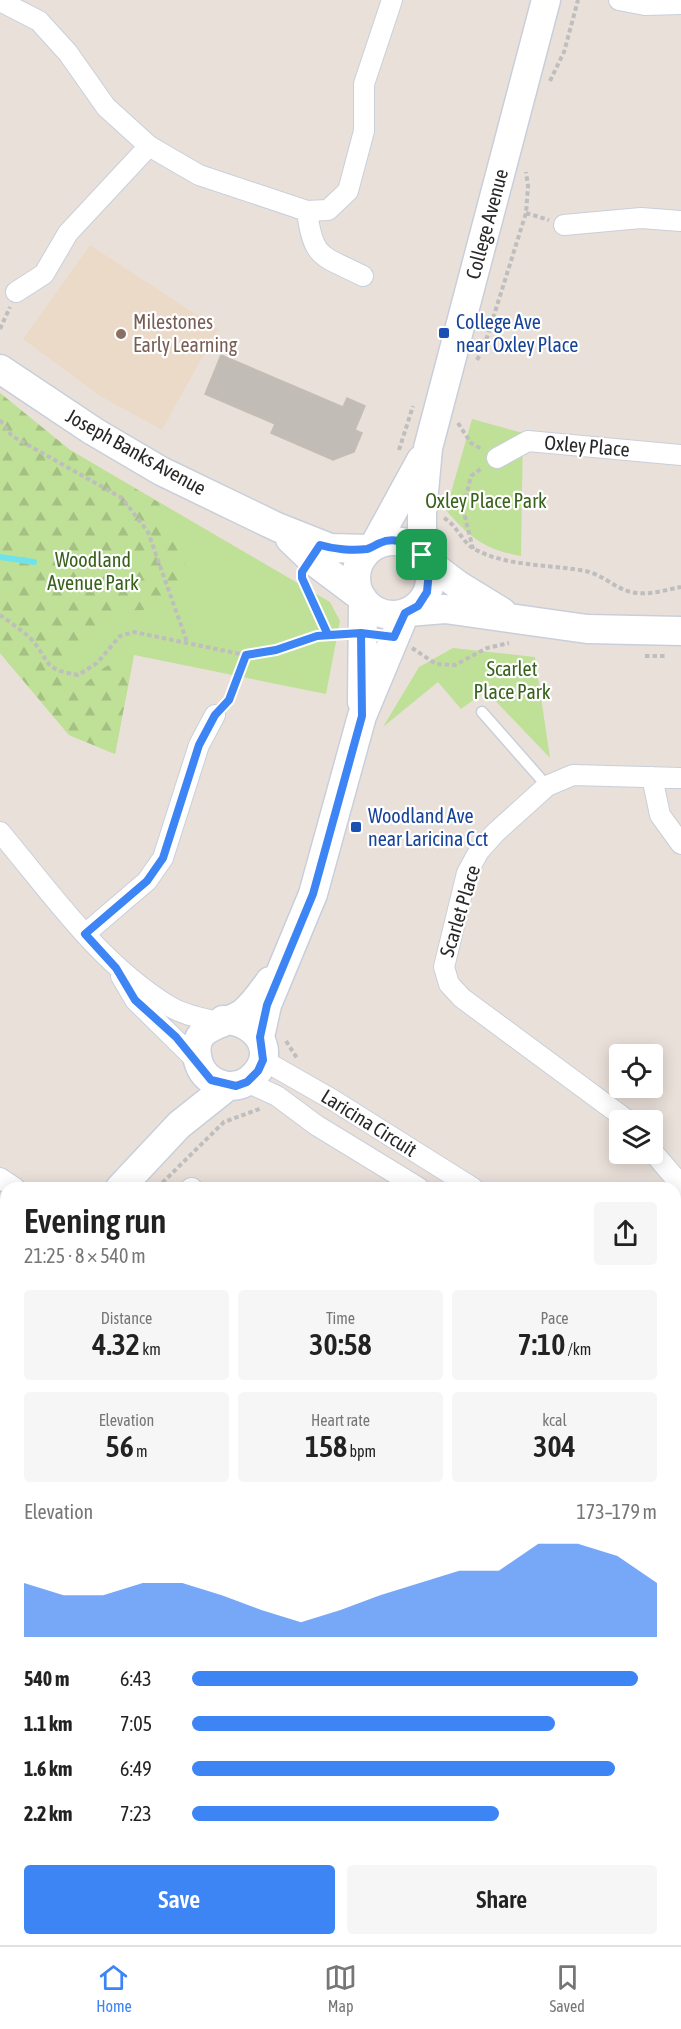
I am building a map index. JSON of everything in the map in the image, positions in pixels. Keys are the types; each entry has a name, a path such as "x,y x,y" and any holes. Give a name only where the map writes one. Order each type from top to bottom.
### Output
{"street":[{"path":"0,1 39,21 68,53 106,107 149,146 199,175 307,211 328,210 348,192 364,131 364,84 392,0"},
{"name":"College Avenue","path":"424,558 422,514 428,448 546,0"},
{"path":"619,0 645,5 681,4"},
{"path":"16,292 44,273 68,233 149,146"},
{"path":"307,211 310,238 318,253 363,276"},
{"path":"564,225 642,218 681,221"},
{"name":"Joseph Banks Avenue","path":"0,369 93,431 161,471 276,527 330,548 371,548"},
{"name":"Oxley Place","path":"497,458 528,441 681,455"},
{"name":"College Avenue","path":"371,548 428,448"},
{"name":"Joseph Banks Avenue","path":"276,527 312,560 362,598"},
{"path":"362,716 362,598 356,584 356,571 361,559 371,548 384,542 400,541 415,548 424,558 515,631"},
{"path":"126,1182 179,1125 249,1066 267,1005 313,894 362,716 402,621 422,602 427,592 430,576 424,558"},
{"path":"362,598 381,613 402,621 446,609 515,631 587,629 677,643"},
{"path":"85,934 147,881 163,858 199,745 215,715"},
{"name":"Scarlet Place","path":"613,1110 462,998 449,984 444,967 467,873 479,851 495,833 547,786 573,775 681,778"},
{"path":"652,777 660,815 681,844"},
{"path":"0,832 116,968 171,1008 220,1021 235,1020 247,1024 249,1066"},
{"path":"179,1125 199,1064 197,1051 201,1037 220,1021 242,1014 261,993 288,956"},
{"path":"116,968 135,1000 199,1064 211,1080 249,1066"},
{"name":"Laricina Circuit","path":"249,1066 277,1096 316,1125 409,1182"},
{"name":"Laricina Circuit","path":"249,1066 333,1100 463,1182"},
{"path":"663,1163 679,1182"}],"lane":[{"path":"482,712 547,786"}],"path":[{"path":"546,89 564,52 578,0"},
{"path":"474,365 484,347 526,213 528,186 525,170"},
{"path":"396,458 416,395"},
{"path":"456,417 471,443 497,458 471,476 463,508 473,549"},
{"path":"0,420 12,436 123,498 148,532 188,643"},
{"path":"422,514 434,512 450,521 473,549 526,566 587,571 609,579 629,592 653,593 681,586"},
{"path":"312,560 302,572 302,578 328,635"},
{"path":"0,615 31,639 44,662 61,672 78,675 97,663 120,636 134,632 246,655 328,635 361,633"},
{"path":"402,621 436,664 455,665 487,648 510,643 515,631"},
{"path":"634,654 677,643"},
{"path":"215,715 229,700 246,655"},
{"path":"163,1182 224,1122 269,1106"}],"shaded area":[{"name":"Milestones Early Learning","path":"90,245 218,329 162,430 100,396 23,339"}],"green space":[{"name":"Woodland Avenue Park","path":"0,393 70,450 330,602 340,621 326,694 134,655 115,754 69,735 0,653"},
{"name":"Woodland Avenue Park","path":"0,393 70,450 158,502 186,554 181,587 156,609 113,612 76,644 67,665 71,683 87,682 105,667 128,656 133,660 115,754 69,735 0,653"},
{"name":"Oxley Place Park","path":"472,419 523,433 521,556 497,550 479,541 462,528 446,510"},
{"name":"Scarlet Place Park","path":"453,648 535,657 550,758 486,691 461,709 438,682 383,727 419,667"}],"building":[{"path":"221,355 343,407 347,398 365,406 355,430 362,433 354,452 333,460 271,433 275,424 205,394"}],"waterway":[{"path":"0,557 34,562"}],"place":[{"name":"College Ave near Oxley Place","path":"444,333"},
{"name":"Milestones Early Learning","path":"121,334"},
{"name":"Woodland Ave near Laricina Cct","path":"356,827"}],"route":[{"path":"422,555 415,548 400,541 379,543 369,549 330,548 320,545 302,572 302,578 326,626 328,635 361,633 362,716 313,894 267,1005 260,1037 264,1048 263,1060 258,1071 247,1082 236,1086 217,1083 211,1080 176,1037 135,1000 116,968 85,934 147,881 163,858 199,745 215,715 229,700 246,655 276,650 317,636 361,633 394,637 405,613 418,606 427,592 430,582 429,571 422,555"}]}
